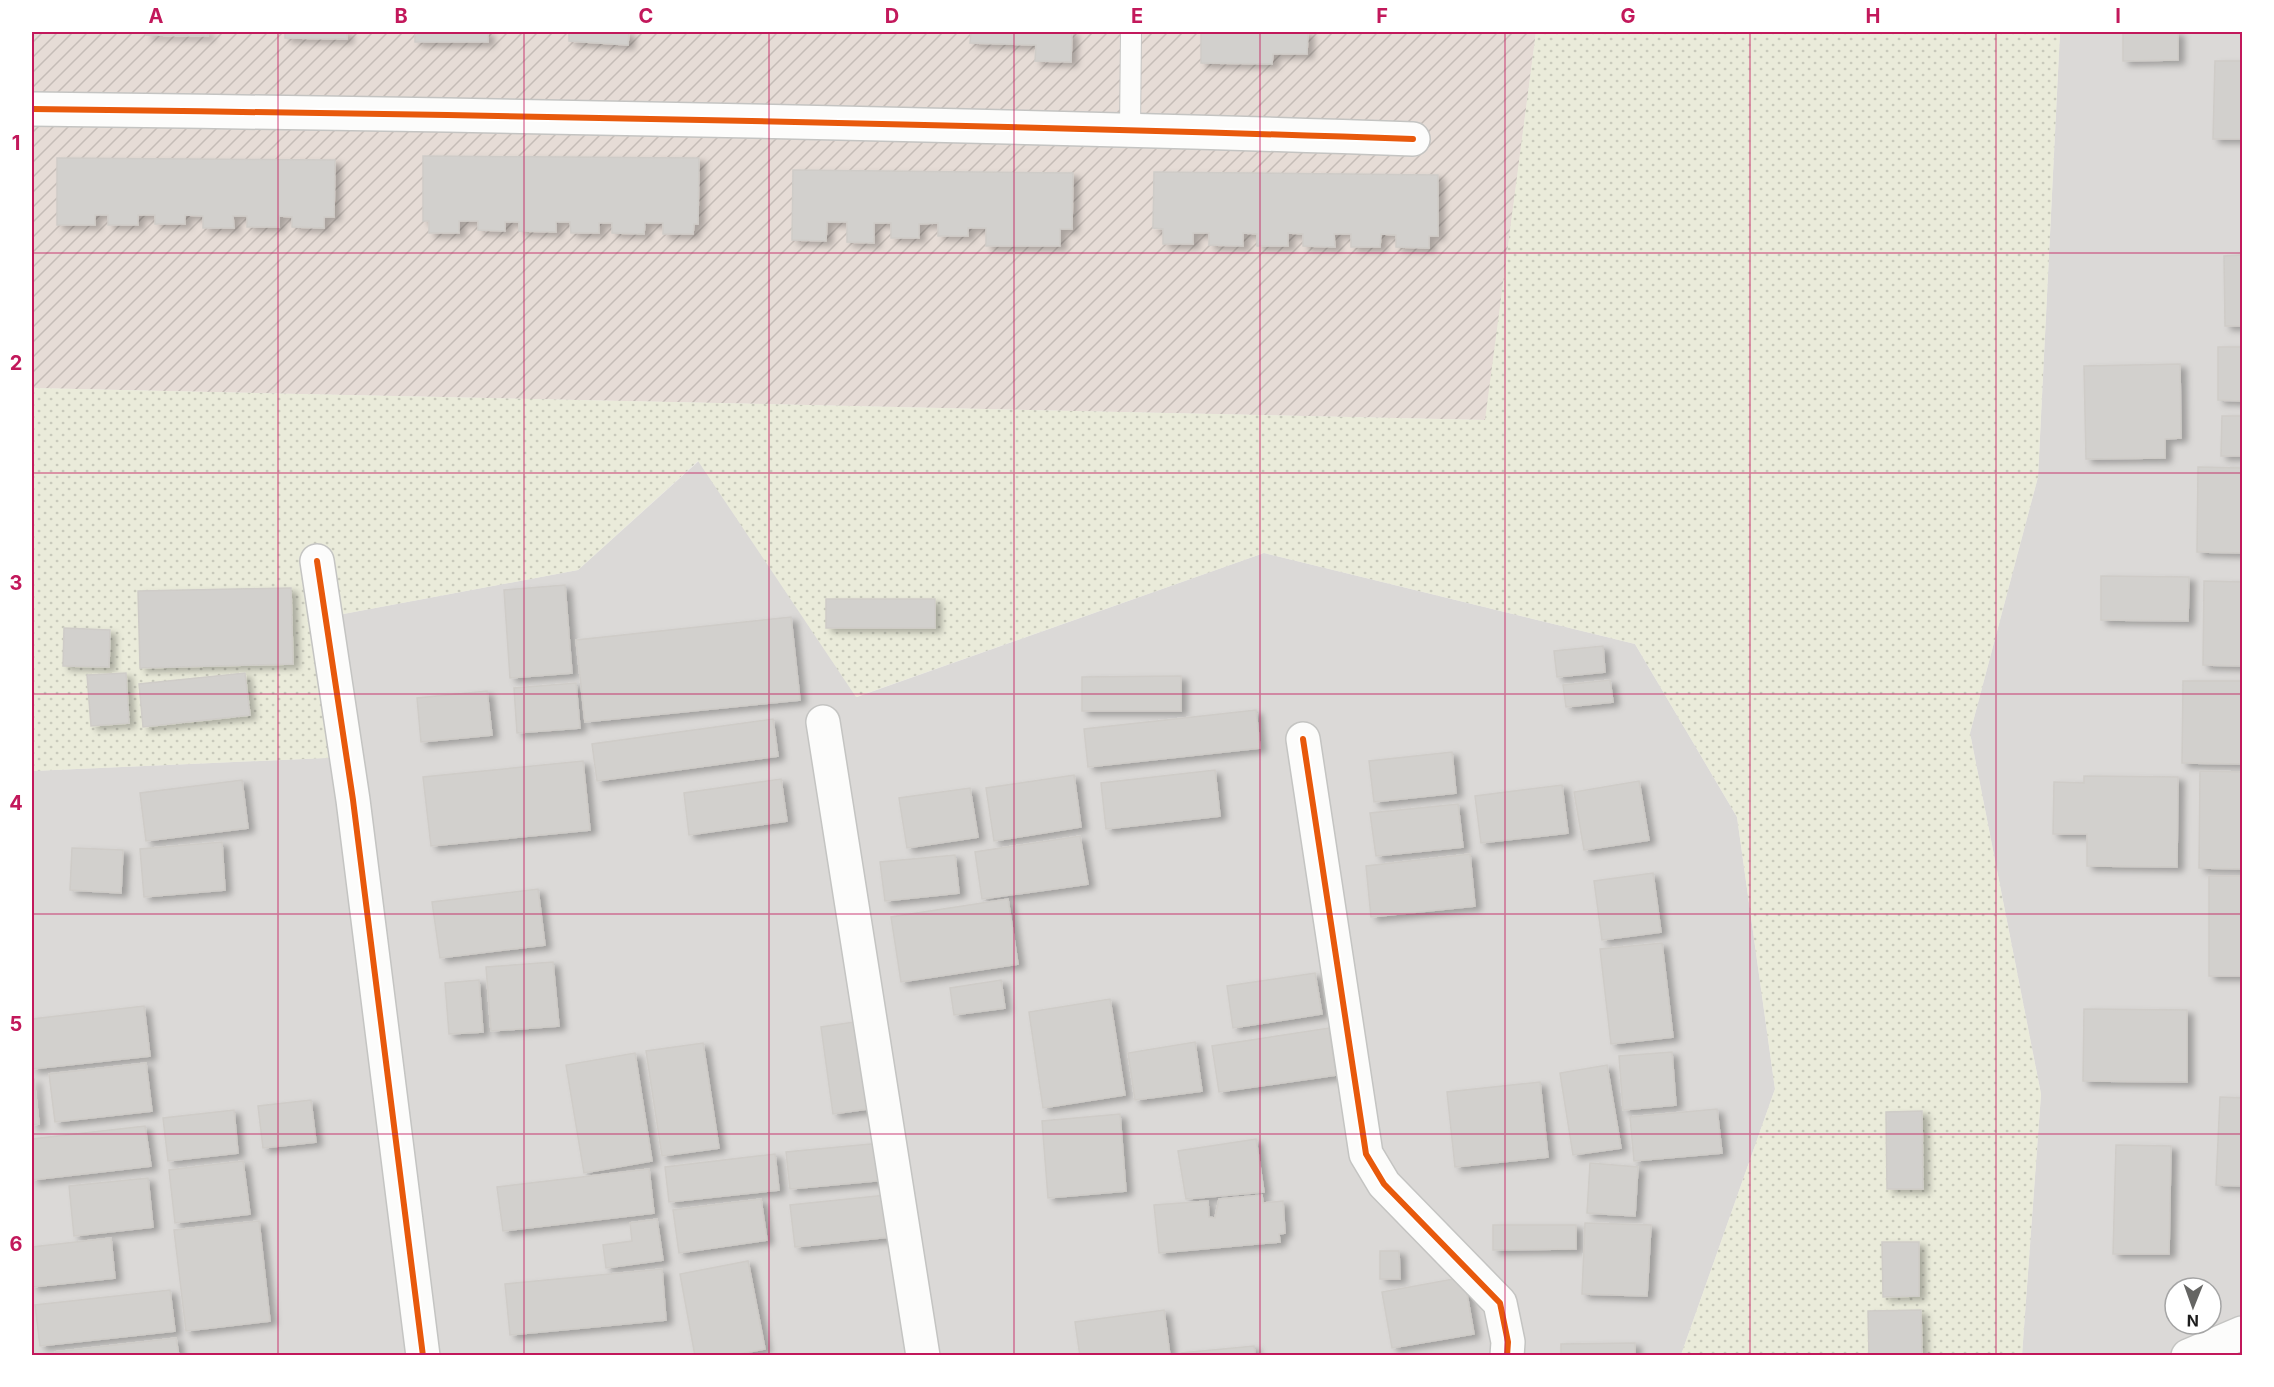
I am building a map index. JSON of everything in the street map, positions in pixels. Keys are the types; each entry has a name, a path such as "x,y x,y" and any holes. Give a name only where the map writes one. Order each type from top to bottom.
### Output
{"street":[{"path":"32,109 496,114 1130,129 1413,139"},
{"path":"317,561 353,800 423,1356"},
{"path":"823,722 923,1356"},
{"path":"1303,739 1366,1154 1384,1184 1500,1303 1508,1342 1507,1356"},
{"path":"2188,1356 2242,1333"}],"lane":[{"path":"1130,129 1131,32"}],"shaded area":[{"path":"32,32 1536,32 1486,420 32,388"},
{"path":"2060,32 2242,32 2242,1355 2022,1355 2041,1094 1970,733 2038,477"},
{"path":"699,461 857,697 1264,553 1635,644 1737,817 1775,1089 1681,1355 32,1355 32,771 347,757 322,618 578,570"}],"green space":[{"path":"1536,32 2060,32 2038,477 1970,733 2041,1094 2022,1355 1681,1355 1775,1089 1737,817 1635,644 1264,553 856,697 698,461 578,570 322,618 348,757 32,771 32,388 1485,420"}],"building":[{"path":"146,32 208,32 208,36 146,35"},
{"path":"285,32 347,32 347,39 285,38"},
{"path":"415,32 488,32 488,42 415,42"},
{"path":"569,32 629,32 628,45 569,41"},
{"path":"971,32 1072,32 1071,62 1035,61 1036,45 970,43"},
{"path":"1201,32 1308,32 1307,54 1273,54 1272,64 1201,63"},
{"path":"2123,32 2178,32 2178,60 2123,61"},
{"path":"2215,61 2242,61 2242,139 2213,139"},
{"path":"423,156 699,158 698,224 694,224 693,234 663,234 663,223 645,223 644,234 612,233 612,223 599,223 599,233 571,233 570,222 556,222 556,232 519,231 519,222 505,222 505,231 478,230 478,221 459,221 459,233 429,233 429,221 423,221"},
{"path":"57,158 335,160 334,217 324,217 324,228 292,227 292,217 279,216 279,227 247,227 247,216 233,216 234,228 203,228 203,216 185,215 185,224 155,224 155,215 138,215 138,225 108,225 108,215 95,215 95,225 57,225"},
{"path":"793,170 1073,173 1072,229 1060,229 1060,246 986,246 986,228 968,228 968,236 938,236 938,223 919,224 919,238 891,238 891,223 874,223 874,243 847,242 847,222 827,222 826,241 792,240"},
{"path":"1154,172 1438,175 1438,236 1429,236 1429,248 1396,247 1396,235 1381,234 1380,247 1351,247 1351,234 1334,234 1335,247 1303,246 1303,234 1288,233 1288,246 1257,246 1257,234 1243,233 1243,246 1209,245 1209,233 1193,233 1193,244 1163,244 1163,229 1153,228"},
{"path":"2242,255 2242,326 2225,326 2224,256"},
{"path":"2218,347 2242,347 2242,401 2218,400"},
{"path":"2180,364 2181,438 2165,439 2165,458 2086,459 2084,366"},
{"path":"2222,416 2242,416 2242,456 2221,456"},
{"path":"2198,467 2242,468 2242,553 2197,552"},
{"path":"2101,576 2189,577 2188,621 2101,620"},
{"path":"2204,581 2242,582 2242,666 2203,665"},
{"path":"565,585 572,673 510,678 504,590"},
{"path":"291,588 293,664 140,668 138,591"},
{"path":"826,599 935,599 935,628 826,628"},
{"path":"791,617 800,700 585,722 576,640"},
{"path":"64,628 110,630 109,667 63,666"},
{"path":"1603,646 1605,672 1557,677 1554,651"},
{"path":"126,673 129,723 91,726 87,675"},
{"path":"245,673 250,715 143,727 139,684"},
{"path":"1181,676 1181,711 1082,711 1082,677"},
{"path":"1610,680 1613,702 1566,707 1563,685"},
{"path":"2183,681 2242,681 2242,764 2182,763"},
{"path":"576,683 580,728 517,733 514,688"},
{"path":"487,691 492,735 421,742 417,698"},
{"path":"1256,710 1260,748 1088,767 1084,729"},
{"path":"773,719 778,756 597,781 592,744"},
{"path":"1452,752 1456,793 1374,802 1369,761"},
{"path":"583,761 590,830 431,846 423,777"},
{"path":"1215,770 1220,816 1106,829 1101,783"},
{"path":"2200,771 2242,772 2242,869 2199,868"},
{"path":"1074,775 1081,827 994,841 986,788"},
{"path":"2084,776 2178,777 2177,867 2087,866 2087,834 2053,834 2054,782 2084,783"},
{"path":"781,779 787,821 689,835 684,793"},
{"path":"242,780 248,828 146,841 140,793"},
{"path":"1639,781 1649,840 1584,850 1574,792"},
{"path":"1562,785 1568,833 1481,843 1475,796"},
{"path":"970,788 978,837 907,848 899,798"},
{"path":"1458,804 1463,847 1376,856 1370,813"},
{"path":"1080,836 1088,884 982,899 975,852"},
{"path":"222,842 225,890 144,897 140,849"},
{"path":"72,848 123,850 121,893 70,890"},
{"path":"1470,854 1475,906 1371,917 1366,866"},
{"path":"955,855 959,893 885,901 880,862"},
{"path":"1653,873 1661,932 1602,940 1594,881"},
{"path":"2209,876 2242,876 2242,976 2209,976"},
{"path":"538,889 545,945 440,958 432,902"},
{"path":"1008,899 1018,964 901,982 891,917"},
{"path":"1662,943 1673,1037 1611,1044 1600,949"},
{"path":"553,962 559,1026 491,1031 486,967"},
{"path":"1315,973 1322,1014 1233,1028 1227,986"},
{"path":"479,980 483,1032 449,1034 445,983"},
{"path":"1001,980 1005,1008 954,1015 950,988"},
{"path":"1110,999 1125,1095 1043,1108 1029,1012"},
{"path":"144,1006 150,1056 32,1069 32,1019"},
{"path":"2084,1009 2187,1010 2187,1082 2083,1081"},
{"path":"854,1022 867,1109 833,1114 821,1027"},
{"path":"1329,1028 1336,1075 1219,1092 1212,1046"},
{"path":"1195,1042 1202,1091 1135,1100 1128,1053"},
{"path":"703,1043 719,1148 662,1156 646,1051"},
{"path":"1672,1052 1676,1105 1623,1110 1619,1056"},
{"path":"635,1053 652,1161 584,1173 566,1065"},
{"path":"146,1063 152,1111 55,1122 49,1074"},
{"path":"1607,1065 1621,1148 1573,1155 1560,1073"},
{"path":"32,1079 34,1079 39,1124 32,1125"},
{"path":"1540,1082 1548,1157 1455,1167 1447,1092"},
{"path":"2220,1097 2242,1098 2242,1186 2216,1185"},
{"path":"311,1100 316,1142 263,1148 258,1106"},
{"path":"1717,1109 1722,1153 1634,1161 1630,1117"},
{"path":"234,1110 238,1153 168,1161 163,1118"},
{"path":"1922,1111 1923,1189 1887,1189 1886,1112"},
{"path":"1120,1114 1126,1191 1048,1198 1042,1121"},
{"path":"145,1126 151,1166 32,1180 32,1139"},
{"path":"1256,1139 1264,1192 1186,1199 1178,1151"},
{"path":"881,1143 885,1180 790,1189 786,1152"},
{"path":"2116,1145 2171,1146 2169,1254 2113,1254"},
{"path":"775,1154 779,1190 669,1202 665,1167"},
{"path":"243,1161 250,1214 175,1223 169,1170"},
{"path":"1590,1163 1638,1167 1635,1216 1587,1213"},
{"path":"649,1169 654,1213 503,1231 497,1187"},
{"path":"148,1178 153,1227 74,1236 69,1186"},
{"path":"886,1195 890,1237 795,1247 790,1205"},
{"path":"1262,1195 1263,1203 1283,1201 1285,1233 1279,1234 1280,1242 1159,1253 1154,1205 1208,1201 1209,1217 1215,1218 1219,1199"},
{"path":"761,1199 767,1240 679,1253 673,1210"},
{"path":"657,1219 663,1260 606,1268 603,1245 632,1241 630,1223"},
{"path":"259,1221 270,1321 186,1331 174,1230"},
{"path":"1585,1223 1651,1225 1647,1296 1582,1294"},
{"path":"1493,1225 1576,1225 1576,1249 1493,1250"},
{"path":"111,1238 115,1278 32,1287 32,1247"},
{"path":"1882,1242 1919,1242 1919,1296 1883,1297"},
{"path":"1380,1251 1399,1251 1400,1279 1380,1279"},
{"path":"748,1261 765,1349 728,1356 695,1356 680,1274"},
{"path":"662,1269 666,1320 510,1335 505,1284"},
{"path":"1464,1277 1474,1334 1392,1348 1382,1292"},
{"path":"170,1290 175,1331 40,1346 35,1305"},
{"path":"1164,1310 1170,1356 1080,1356 1075,1322"},
{"path":"1921,1310 1922,1356 1869,1356 1868,1311"},
{"path":"176,1338 179,1356 56,1356 55,1352"},
{"path":"1635,1343 1635,1356 1561,1356 1561,1344"},
{"path":"1254,1346 1255,1356 1181,1356 1181,1353"}],"cycle path":[{"path":"32,109 722,120 1413,139"},
{"path":"317,561 353,800 423,1356"},
{"path":"1303,739 1366,1154 1384,1184 1500,1303 1508,1342 1507,1356"}]}
